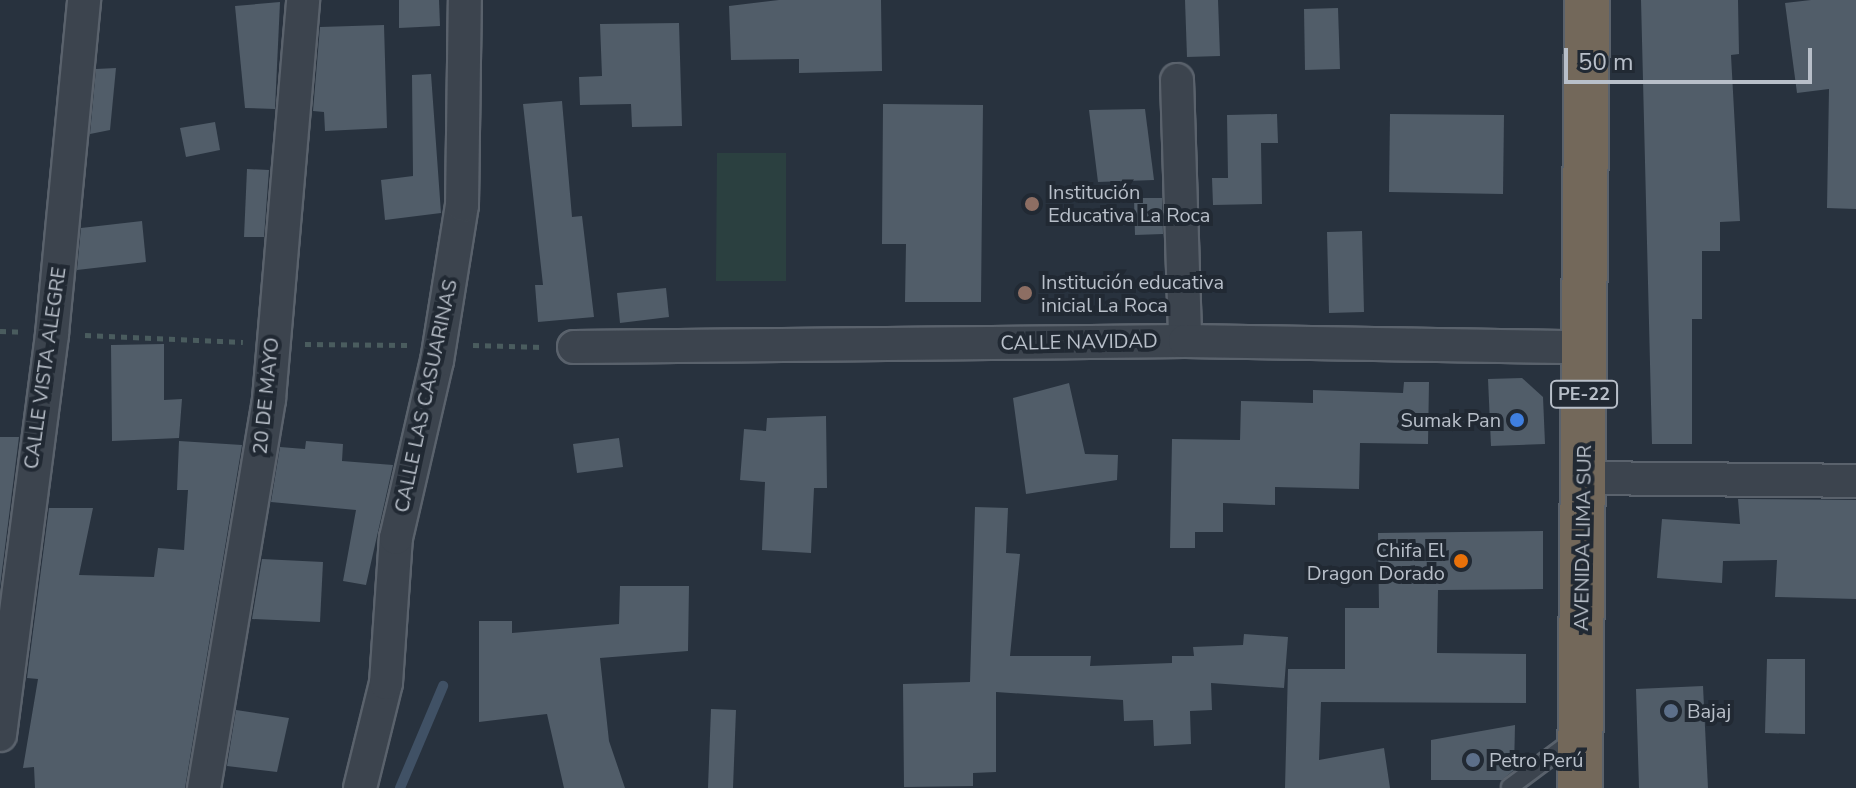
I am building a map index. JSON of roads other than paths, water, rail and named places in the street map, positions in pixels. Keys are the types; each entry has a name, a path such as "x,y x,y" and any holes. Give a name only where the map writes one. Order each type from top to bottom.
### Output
{"highway":[{"name":"AVENIDA LIMA SUR","path":"1580,788 1587,0"}],"street":[{"name":"CALLE VISTA ALEGRE","path":"0,735 52,334 84,0"},
{"name":"20 DE MAYO","path":"204,788 267,414 303,0"},
{"name":"CALLE LAS CASUARINAS","path":"360,788 386,683 396,538 454,345 462,205 465,0"},
{"path":"1177,80 1185,341"},
{"name":"CALLE NAVIDAD","path":"574,347 1185,341 1585,347"},
{"path":"1583,478 1856,481"}],"lane":[{"path":"1493,788 1512,788 1581,735"}],"waterway":[{"path":"400,788 443,686"}],"place":[{"name":"Institución Educativa La Roca","path":"1032,204"},
{"name":"Institución educativa inicial La Roca","path":"1025,293"},
{"name":"Sumak Pan","path":"1517,420"},
{"name":"Chifa El Dragon Dorado","path":"1461,561"},
{"name":"Bajaj","path":"1671,711"},
{"name":"Petro Perú","path":"1473,760"}]}
